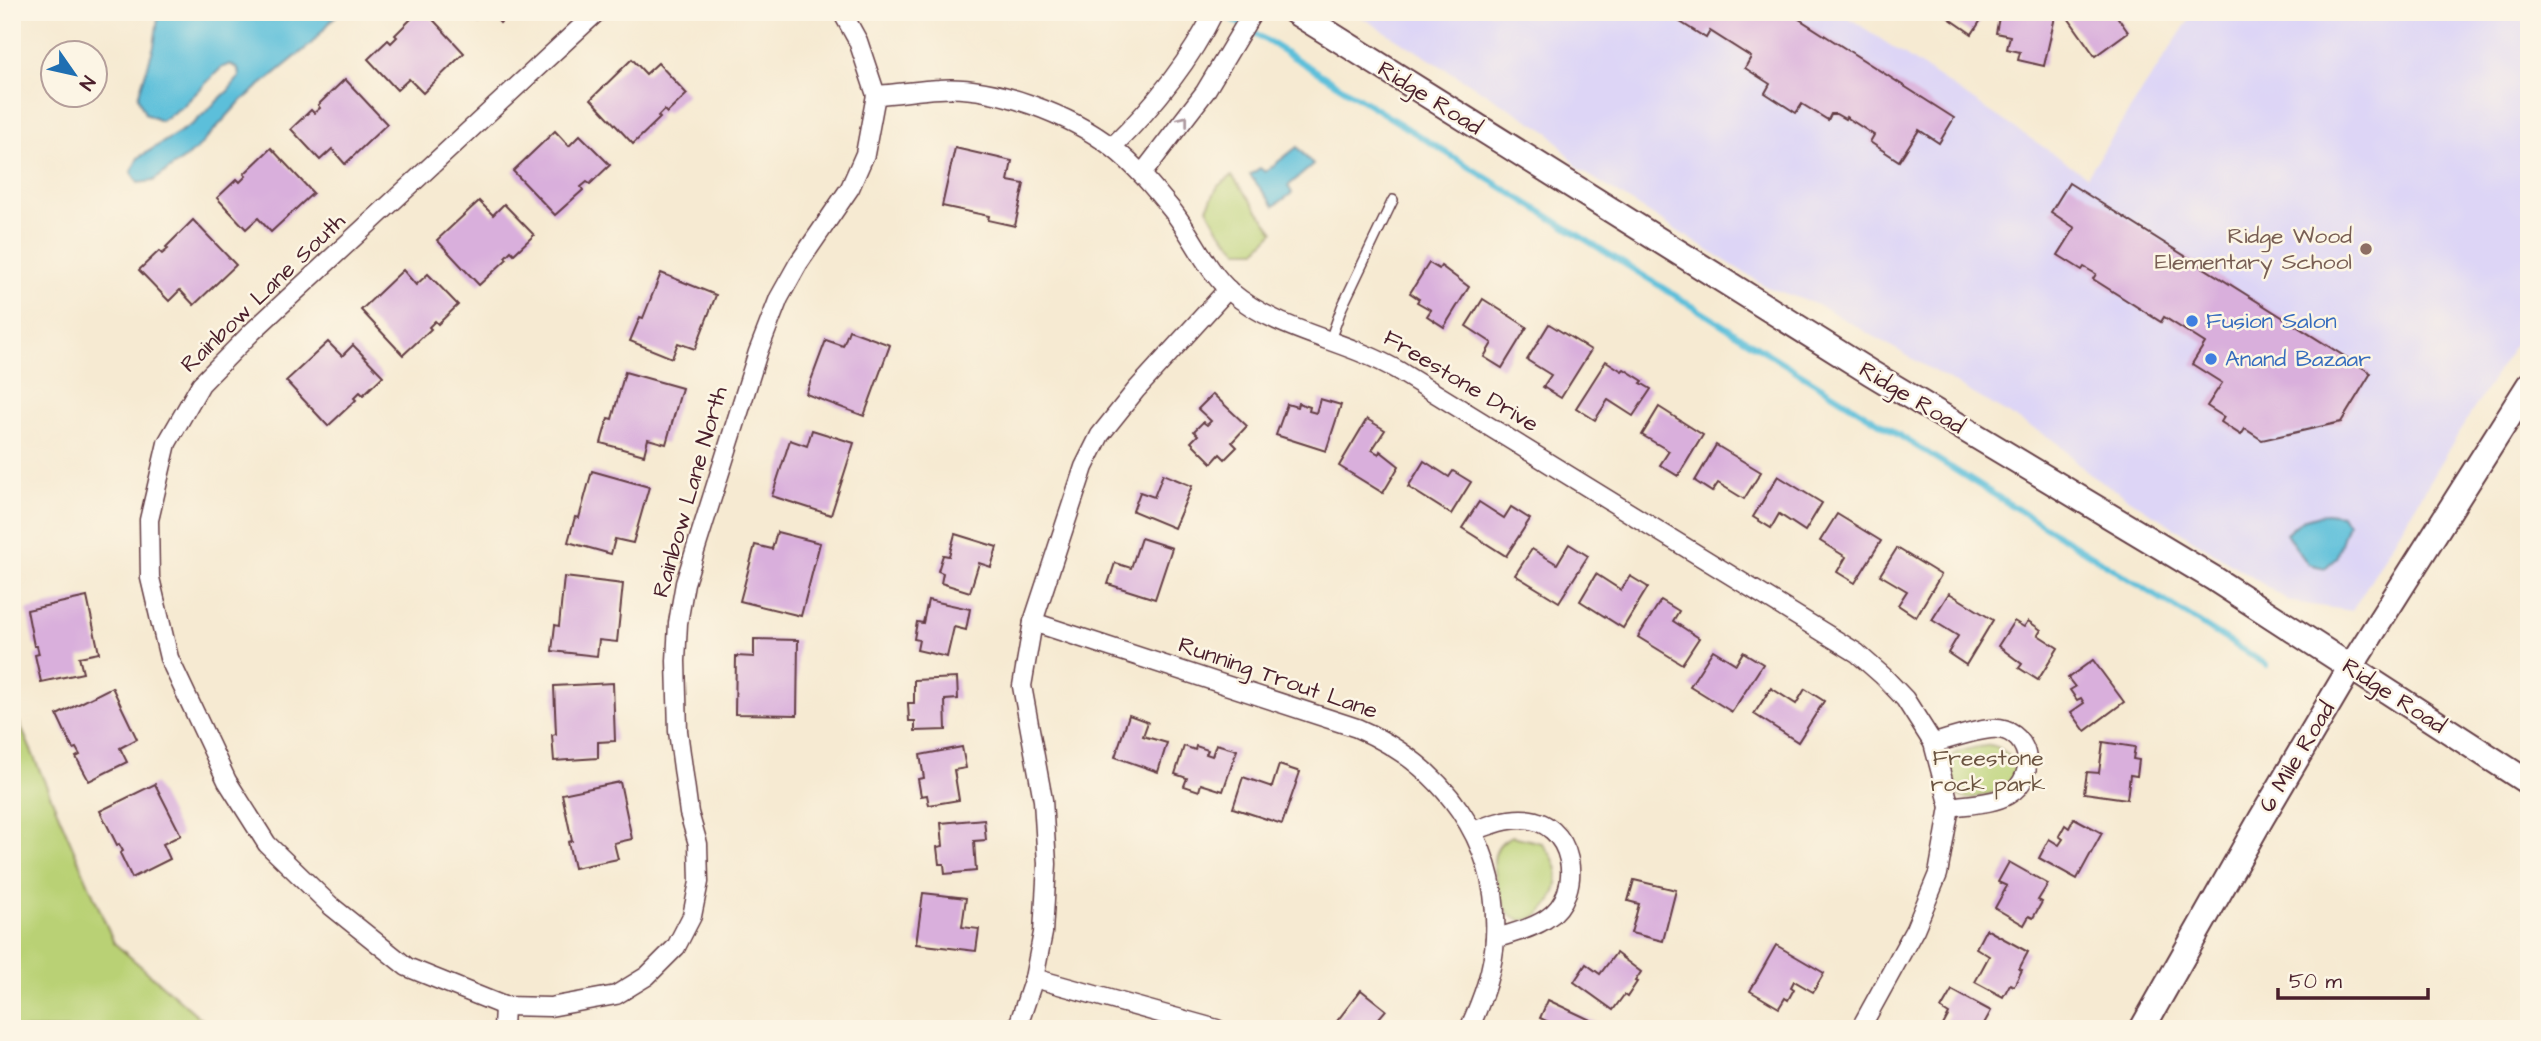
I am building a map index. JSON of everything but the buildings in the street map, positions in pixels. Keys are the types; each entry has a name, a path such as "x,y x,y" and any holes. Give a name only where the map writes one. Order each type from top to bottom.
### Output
{"street":[{"name":"Rainbow Lane South","path":"504,1006 407,967 331,906 267,844 227,781 169,658 150,578 149,520 167,443 201,384 253,331 597,12"},
{"path":"842,12 858,41 876,95"},
{"path":"1112,147 1166,89 1214,12"},
{"path":"1142,174 1205,92 1253,12"},
{"name":"Ridge Road","path":"1295,12 1871,373 2224,585 2529,783"},
{"name":"Freestone Drive","path":"876,95 940,89 996,95 1055,115 1112,147 1142,174 1175,214 1206,262 1228,289 1260,312 1279,323 1363,352 1399,370 1857,653 1884,676 1905,699 1933,743 1950,807 1938,874 1915,929 1860,1029"},
{"name":"Rainbow Lane North","path":"504,1006 550,1007 616,995 647,976 676,947 692,916 699,882 698,844 689,813 678,731 676,661 678,623 685,583 758,352 779,298 798,264 858,173 865,154 876,95"},
{"path":"1017,1029 1034,978 1043,933 1047,864 1043,800 1022,686 1033,622 1084,467 1100,435 1136,390 1228,289"},
{"name":"6 Mile Road","path":"2143,1029 2350,668 2529,385"},
{"name":"Running Trout Lane","path":"1033,622 1378,737 1404,753 1438,784 1474,831 1484,856 1495,906 1495,939 1489,978 1469,1029"},
{"path":"1933,743 1992,728 2020,740 2027,752 2029,760 2026,773 2021,784 2008,796 1950,807"},
{"path":"1474,831 1505,821 1522,819 1536,822 1557,835 1568,853 1571,865 1569,889 1556,910 1545,920 1495,939"},
{"path":"1034,978 1217,1029"},
{"path":"503,1029 504,1006"}],"lane":[{"path":"1330,340 1342,307 1393,200"}],"shaded area":[{"path":"1353,12 1840,12 2087,176 2194,12 2529,12 2529,322 2352,611 2291,602 2087,472 2055,441 1821,306 1767,287 1579,169 1550,133"}],"green space":[{"path":"1232,176 1274,232 1256,250 1238,250 1219,230 1207,208 1218,186"},
{"path":"12,706 114,943 213,1029 12,1029"},
{"name":"Freestone rock park","path":"1991,745 2004,752 2014,763 2015,776 2012,782 2006,788 1975,798 1957,795 1948,784 1946,776 1953,756 1959,752"},
{"path":"1512,836 1542,843 1553,859 1558,875 1551,901 1532,918 1522,920 1512,916 1503,904 1494,865 1499,846"}],"water":[{"path":"159,12 339,12 310,45 239,103 196,150 153,181 138,183 131,172 138,158 194,123 239,77 238,69 230,64 221,68 183,106 161,121 145,114 138,97 154,46"},
{"path":"1297,147 1313,165 1288,186 1292,193 1274,206 1250,175 1260,168 1265,172"},
{"path":"2326,513 2341,515 2348,523 2336,558 2325,568 2308,564 2286,534 2302,520"}],"waterway":[{"path":"1221,12 2267,665"}],"place":[{"name":"Ridge Wood Elementary School","path":"2366,249"},
{"name":"Fusion Salon","path":"2192,321"},
{"name":"Anand Bazaar","path":"2211,359"}]}
